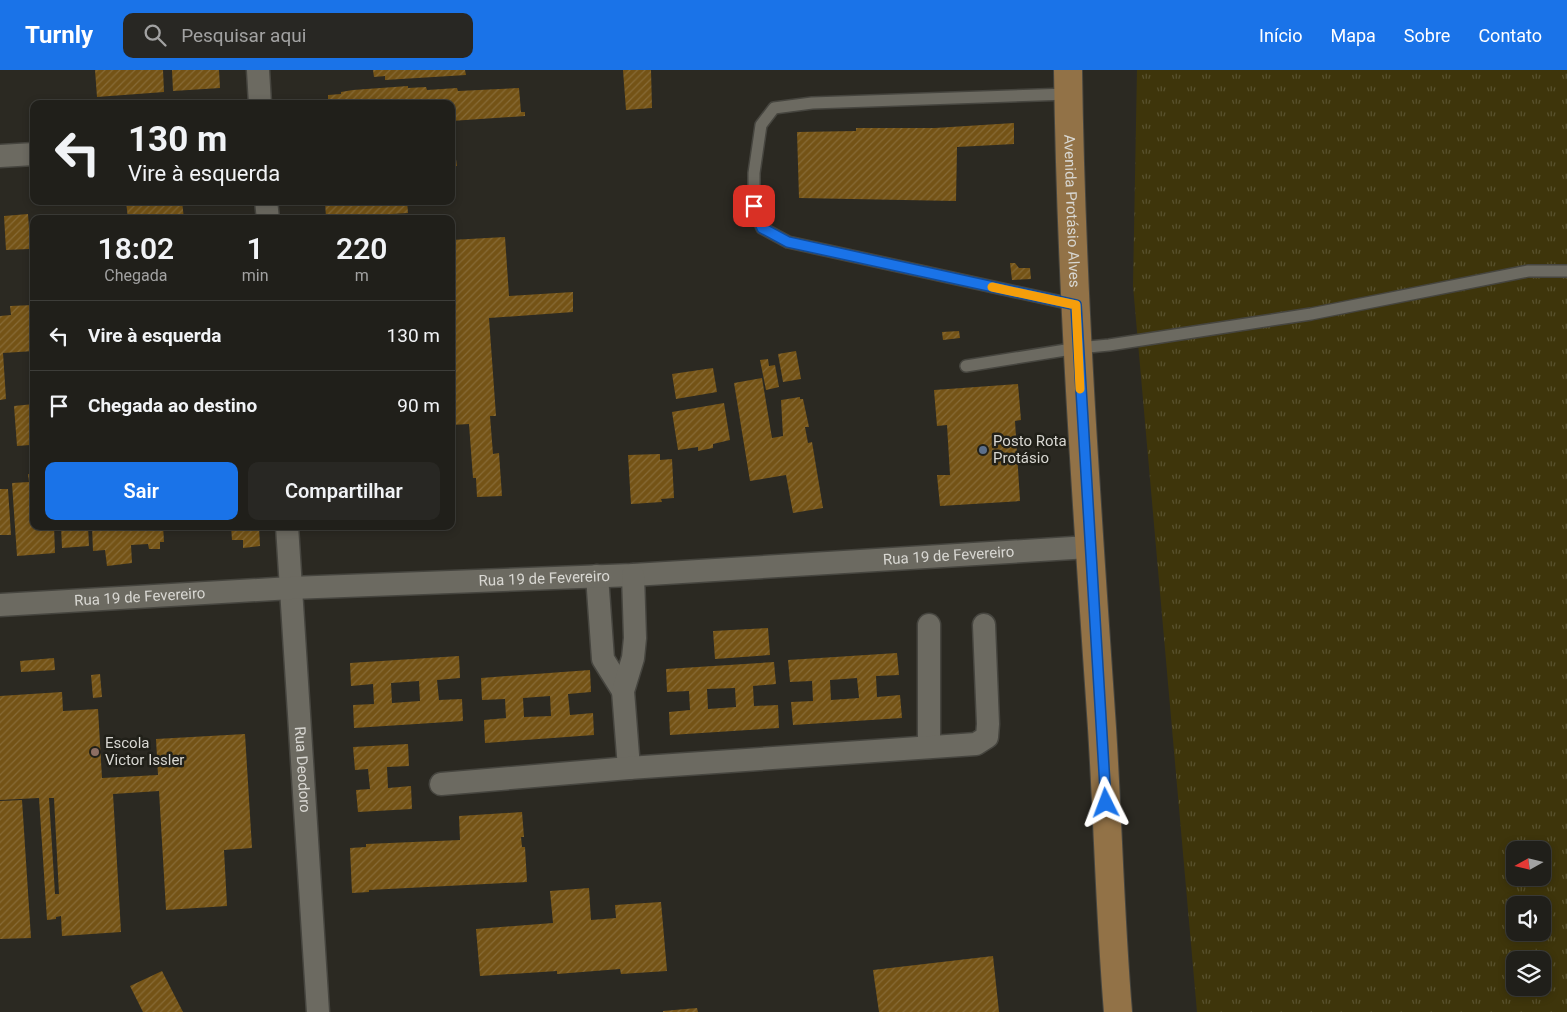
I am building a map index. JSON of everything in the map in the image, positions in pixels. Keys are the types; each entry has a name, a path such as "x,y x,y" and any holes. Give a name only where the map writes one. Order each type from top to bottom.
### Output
{"main road":[{"name":"Avenida Protásio Alves","path":"1068,82 1078,348 1118,1012"}],"street":[{"path":"258,70 260,100"},
{"path":"0,156 30,154"},
{"name":"Rua Deodoro","path":"287,530 318,1012"},
{"name":"Rua 19 de Fevereiro","path":"0,605 291,588 633,575 1089,547"},
{"path":"629,768 623,691 634,658 633,575"},
{"path":"597,576 603,659 623,691"},
{"path":"929,625 929,747"},
{"path":"441,784 629,768 976,744 987,737 988,724 984,625"}],"lane":[{"path":"1068,82 812,103 774,108 762,125 754,173 754,206 762,228 788,242 1076,305"},
{"path":"966,366 1311,314 1528,271 1567,271"}],"green space":[{"path":"1137,70 1567,70 1567,1012 1197,1012 1133,286"}],"building":[{"path":"95,70 163,70 164,92 97,97"},
{"path":"172,70 219,70 220,88 173,91"},
{"path":"373,70 465,70 466,75 385,80 385,76 374,77"},
{"path":"623,70 651,70 652,108 626,110"},
{"path":"408,86 408,88 426,87 427,90 457,88 458,91 519,88 521,112 525,112 525,116 455,121 455,100 328,100 328,95 341,94 341,92"},
{"path":"1014,123 1014,144 957,147 956,201 799,198 797,132 856,131 856,128 935,128"},
{"path":"126,205 182,205 184,215 128,215"},
{"path":"325,205 407,205 408,213 375,215 326,215"},
{"path":"28,214 29,249 6,250 4,216"},
{"path":"505,237 509,296 573,292 573,312 489,318 496,416 490,416 493,454 499,453 502,496 477,497 476,478 473,478 469,424 455,425 455,240"},
{"path":"1010,263 1015,263 1019,268 1030,268 1031,279 1012,280"},
{"path":"30,305 30,351 3,353 6,399 0,400 0,316 11,315 10,306"},
{"path":"959,331 960,338 943,340 942,332"},
{"path":"796,351 801,379 783,382 778,354"},
{"path":"768,359 769,366 775,365 779,387 766,390 760,360"},
{"path":"713,368 717,392 676,399 672,374"},
{"path":"762,378 772,438 783,436 781,400 800,397 800,399 803,399 809,427 805,427 808,443 812,442 823,508 793,513 786,475 750,481 734,383"},
{"name":"Posto Rota Protásio","path":"1018,384 1021,420 1015,421 1020,501 940,506 937,475 950,475 947,425 937,426 934,390"},
{"path":"724,403 730,440 713,444 713,448 698,451 698,447 678,450 672,412"},
{"path":"30,404 30,445 17,446 14,406"},
{"path":"660,454 660,460 672,459 674,498 661,499 662,502 631,504 628,455"},
{"path":"28,474 30,474 30,530 54,530 55,553 17,556 12,483 29,482"},
{"path":"0,489 8,489 11,535 0,535"},
{"path":"61,530 88,530 89,546 62,548"},
{"path":"92,530 163,530 164,542 160,542 160,549 149,549 148,544 131,545 132,563 107,566 105,550 93,551"},
{"path":"231,530 259,530 260,546 243,548 243,540 232,540"},
{"path":"768,628 770,655 715,659 713,631"},
{"path":"897,653 899,675 876,676 877,697 900,695 902,718 793,725 791,702 813,701 812,681 790,682 788,660","holes":["857,678 859,698 831,700 830,680"]},
{"path":"459,656 460,678 437,680 439,700 462,699 463,721 354,728 353,705 374,704 373,684 351,686 350,663","holes":["419,681 420,701 392,703 391,683"]},
{"path":"54,658 55,670 21,672 20,661"},
{"path":"774,662 776,684 753,686 754,706 778,705 779,728 670,735 669,712 690,710 689,691 667,692 666,669","holes":["735,688 736,707 708,709 707,689"]},
{"path":"590,670 591,692 568,694 570,715 593,713 594,735 485,743 484,720 506,718 505,699 482,700 481,678","holes":["550,696 551,716 524,717 523,698"]},
{"path":"100,674 102,697 93,698 91,675"},
{"path":"62,692 63,711 98,709 102,778 158,775 156,739 245,734 252,848 224,850 227,906 166,910 159,791 113,794 121,932 62,936 61,916 56,917 56,919 47,920 39,798 0,800 0,696","holes":["49,798 54,798 59,894 55,894"]},
{"path":"408,744 409,766 387,767 388,788 411,786 412,809 358,812 356,790 370,789 368,769 355,770 353,747"},
{"path":"22,800 31,938 0,939 0,801"},
{"path":"522,812 524,837 521,837 522,847 525,847 527,882 369,890 369,892 352,893 350,848 366,847 366,844 460,840 459,816"},
{"path":"589,888 591,920 616,918 615,905 661,902 667,971 621,974 620,969 557,974 557,971 480,976 476,929 553,923 550,891"},
{"path":"993,956 999,1012 879,1012 873,970"},
{"path":"162,971 183,1012 143,1012 130,986"},
{"path":"697,1008 698,1012 663,1012 663,1011"}],"slow traffic":[{"path":"992,287 1076,305 1080,389"}],"place":[{"name":"Posto Rota Protásio","path":"983,450"},
{"name":"Escola Victor Issler","path":"95,752"}],"route":[{"path":"754,206 762,228 788,242 881,264 1076,305 1089,547 1106,803"}]}
